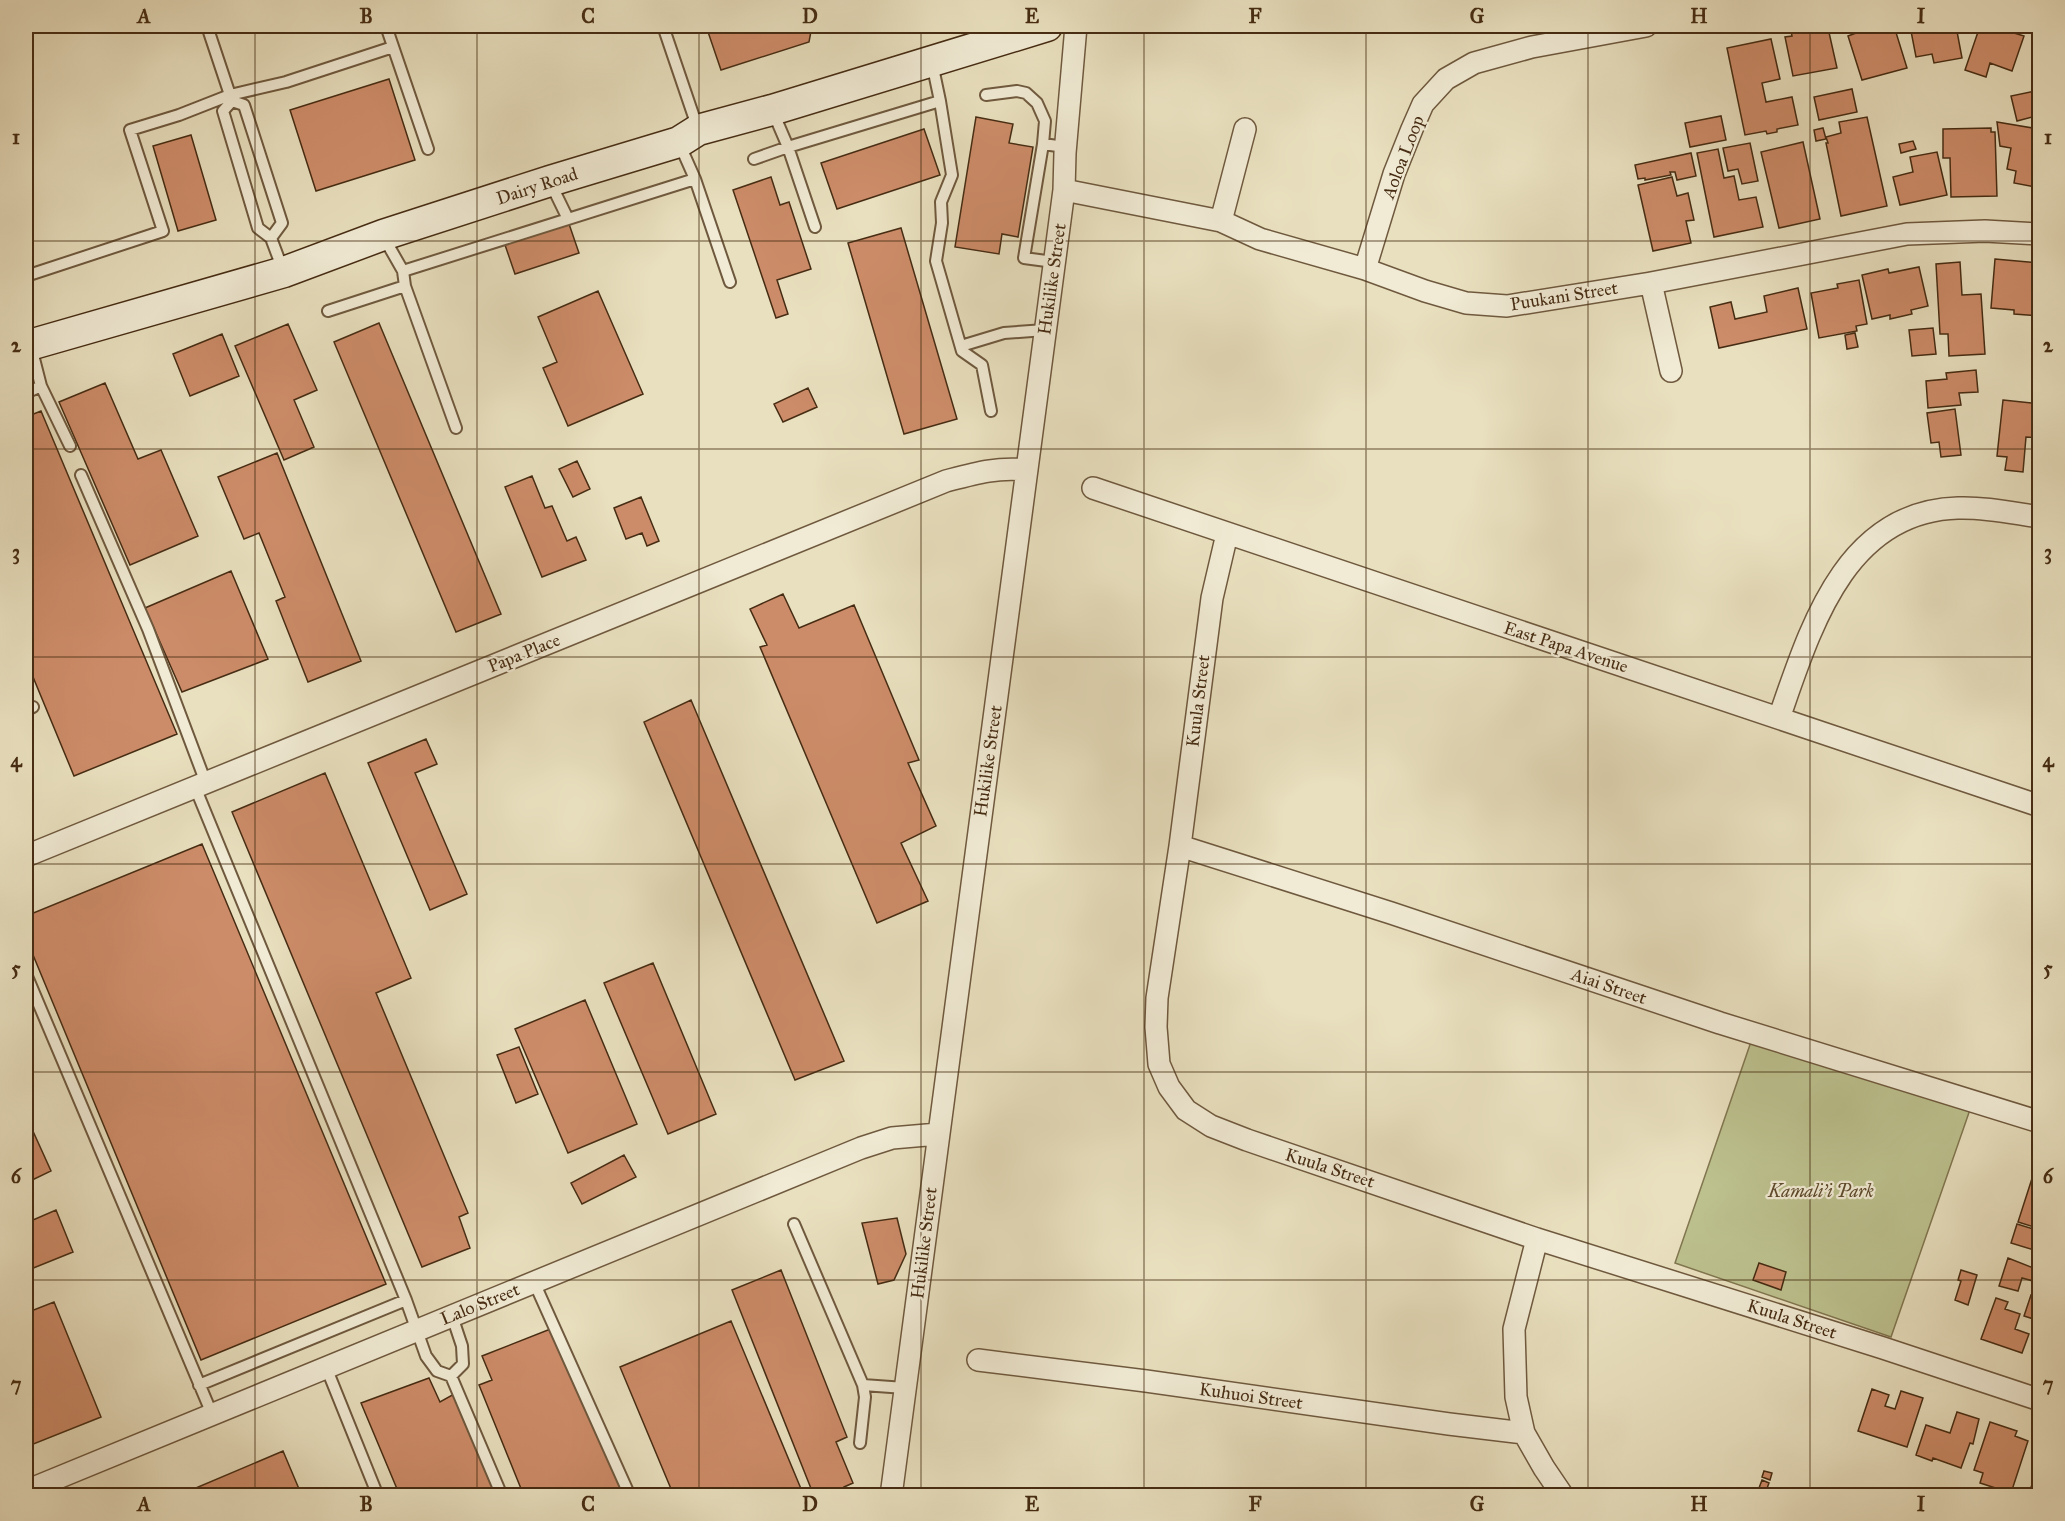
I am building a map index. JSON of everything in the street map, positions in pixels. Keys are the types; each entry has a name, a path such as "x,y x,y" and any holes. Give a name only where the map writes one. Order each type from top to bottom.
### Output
{"main road":[{"name":"Dairy Road","path":"28,345 284,272 383,236 688,136 1039,27"}],"street":[{"name":"Hukilike Street","path":"891,1496 1064,190 1065,147 1076,26"},
{"name":"Aoloa Loop","path":"1365,269 1394,174 1412,129 1423,104 1446,79 1474,63 1532,47 1646,26"},
{"path":"1221,222 1245,129"},
{"name":"Puukani Street","path":"1064,190 1221,222 1260,238 1365,269 1425,291 1466,303 1508,306 1651,283 1907,234 1985,231 2040,234"},
{"path":"1651,283 1671,371"},
{"name":"Papa Place","path":"26,856 946,481 986,470 1005,468 1027,470"},
{"name":"East Papa Avenue","path":"1093,488 2040,806"},
{"path":"1779,718 1810,632 1827,595 1862,549 1891,526 1929,511 1957,508 1991,509 2040,518"},
{"name":"Kuula Street","path":"1227,534 1212,598 1180,846 1157,998 1156,1027 1159,1064 1169,1087 1186,1110 1210,1126 1247,1140 1537,1239 1872,1344 2040,1400"},
{"name":"Aiai Street","path":"1180,846 1391,913 1720,1023 2040,1122"},
{"name":"Lalo Street","path":"26,1491 861,1148 892,1138 938,1134"},
{"path":"1537,1239 1514,1329 1516,1397 1524,1433 1563,1496"},
{"name":"Kuhuoi Street","path":"978,1360 1524,1433"}],"lane":[{"path":"207,26 231,98 244,105 282,223 271,238"},
{"path":"386,26 428,149"},
{"path":"663,26 688,136 695,179 730,282"},
{"path":"26,276 163,231 130,130 393,47"},
{"path":"932,62 952,175 941,202 942,223 936,261 962,351 982,365 991,411"},
{"path":"986,95 1017,91 1026,93 1037,103 1045,121 1024,258 1054,262"},
{"path":"231,98 223,111 258,228 271,238 284,272"},
{"path":"754,159 940,101"},
{"path":"772,110 788,147 815,227"},
{"path":"1043,144 1065,147"},
{"path":"404,271 695,179"},
{"path":"550,181 568,219"},
{"path":"383,236 404,271 405,286 456,428"},
{"path":"328,311 405,286"},
{"path":"961,346 1004,333 1045,330"},
{"path":"28,345 41,386 70,446"},
{"path":"26,393 41,386"},
{"path":"81,475 148,629 200,785 406,1300 426,1356 437,1371 452,1376 502,1496"},
{"path":"26,974 212,1414"},
{"path":"794,1224 863,1385 865,1397 860,1443"},
{"path":"534,1282 630,1496"},
{"path":"199,1385 406,1300"},
{"path":"452,1316 462,1346 463,1364 452,1376"},
{"path":"327,1367 378,1496"},
{"path":"863,1385 905,1388"}],"green space":[{"name":"Kamali'i Park","path":"1754,1033 1973,1101 1891,1337 1675,1263"}],"building":[{"path":"706,26 812,26 809,42 721,70"},
{"path":"1790,26 1808,26 1809,32 1828,28 1837,68 1793,76 1785,37 1792,36"},
{"path":"1862,26 1894,26 1907,68 1862,80 1848,36 1864,30"},
{"path":"1910,26 1956,26 1962,58 1934,63 1932,54 1916,57"},
{"path":"1980,26 2001,26 2015,30 2014,33 2024,36 2012,71 1990,63 1986,77 1965,70"},
{"path":"1771,39 1780,79 1762,83 1766,102 1792,97 1798,125 1777,129 1777,132 1767,134 1766,131 1745,135 1727,48"},
{"path":"389,79 415,160 316,191 290,110"},
{"path":"1852,89 1857,112 1819,120 1814,97"},
{"path":"2040,90 2040,115 2017,121 2011,96"},
{"path":"1721,116 1726,140 1690,147 1685,123"},
{"path":"976,117 1013,124 1009,143 1033,147 1018,237 1002,234 999,254 955,247"},
{"path":"1867,117 1887,206 1841,216 1826,137 1841,133 1839,122"},
{"path":"1997,122 2033,128 2033,126 2040,127 2040,188 2014,183 2016,171 2007,169 2011,148 2000,146"},
{"path":"1823,128 1826,139 1816,141 1814,130"},
{"path":"1991,128 1991,132 1995,132 1997,196 1951,197 1950,158 1943,158 1943,129"},
{"path":"924,129 940,175 837,209 821,163"},
{"path":"191,135 216,220 178,231 153,146"},
{"path":"1913,141 1916,149 1901,153 1899,144"},
{"path":"1803,142 1820,219 1779,228 1761,152"},
{"path":"1750,143 1758,181 1742,184 1738,169 1728,171 1723,148"},
{"path":"1718,149 1724,178 1734,176 1739,200 1756,197 1763,227 1714,237 1697,153"},
{"path":"1937,152 1947,195 1900,205 1893,177 1913,172 1910,157"},
{"path":"1691,153 1696,176 1677,180 1675,172 1670,172 1671,175 1645,180 1645,178 1638,179 1635,165"},
{"path":"771,177 780,205 789,202 811,269 777,280 788,314 776,318 733,190"},
{"path":"1672,177 1677,196 1688,193 1694,220 1686,221 1691,243 1653,251 1638,185"},
{"path":"568,221 579,253 515,274 504,242"},
{"path":"901,228 957,419 904,434 848,243"},
{"path":"1995,259 2040,263 2040,316 2014,314 2014,310 1991,308"},
{"path":"1960,262 1962,295 1981,294 1985,354 1949,356 1948,334 1940,334 1936,264"},
{"path":"1919,267 1928,306 1911,310 1912,314 1890,319 1890,315 1872,319 1862,275 1888,269 1889,273"},
{"path":"1859,280 1867,324 1856,326 1857,331 1819,338 1811,293 1838,288 1837,284"},
{"path":"1798,288 1807,329 1719,348 1710,307 1731,302 1735,319 1767,312 1764,296"},
{"path":"598,291 643,394 568,426 543,368 557,362 538,317"},
{"path":"379,323 501,614 456,632 334,342"},
{"path":"288,324 317,390 294,400 314,447 284,460 235,346"},
{"path":"1933,328 1936,354 1912,356 1909,330"},
{"path":"1855,333 1858,347 1847,349 1845,335"},
{"path":"222,334 239,376 190,396 173,354"},
{"path":"1976,370 1978,392 1959,393 1961,405 1928,408 1926,381 1947,379 1946,373"},
{"path":"105,383 138,459 161,450 198,536 130,565 59,402"},
{"path":"808,388 817,407 783,422 774,404"},
{"path":"2003,400 2040,404 2040,438 2026,437 2023,472 2005,470 2007,457 1997,456"},
{"path":"1955,409 1961,455 1941,457 1939,442 1931,443 1927,413"},
{"path":"41,411 177,734 74,776 26,660 26,417"},
{"path":"277,453 361,661 308,682 276,601 285,597 259,533 244,539 218,477"},
{"path":"577,461 590,489 573,497 559,469"},
{"path":"532,476 545,508 552,506 567,541 576,537 586,560 542,577 505,487"},
{"path":"641,497 659,541 647,546 642,533 626,539 614,508"},
{"path":"231,571 268,659 182,692 145,608"},
{"path":"783,594 799,628 854,605 919,760 908,763 936,826 901,843 928,901 877,923 760,647 767,645 750,609"},
{"path":"691,700 844,1061 795,1080 644,722"},
{"path":"426,739 437,764 415,773 467,894 430,910 368,763"},
{"path":"325,773 411,978 376,993 468,1213 459,1217 470,1248 422,1267 232,812"},
{"path":"202,844 386,1284 201,1360 26,938 26,916"},
{"path":"653,963 716,1114 668,1134 604,983"},
{"path":"585,1000 637,1124 568,1153 515,1029"},
{"path":"519,1047 538,1094 516,1103 497,1055"},
{"path":"32,1129 51,1171 26,1183 26,1132"},
{"path":"624,1155 636,1177 582,1204 571,1183"},
{"path":"2037,1163 2040,1164 2040,1209 2034,1227 2018,1222"},
{"path":"56,1210 73,1252 26,1271 26,1223"},
{"path":"897,1218 906,1254 894,1280 878,1284 862,1223"},
{"path":"2017,1224 2040,1231 2037,1251 2011,1243"},
{"path":"2008,1258 2036,1269 2033,1281 2022,1278 2018,1291 1999,1286"},
{"path":"1759,1263 1786,1272 1781,1290 1753,1280"},
{"path":"781,1270 847,1437 836,1442 853,1483 844,1487 848,1496 814,1496 732,1290"},
{"path":"1961,1270 1977,1275 1968,1305 1955,1300 1961,1281 1958,1280"},
{"path":"2031,1295 2040,1298 2040,1321 2024,1316"},
{"path":"1996,1298 2008,1302 2005,1309 2020,1314 2015,1329 2029,1334 2022,1353 1981,1339"},
{"path":"54,1302 101,1417 26,1447 26,1313"},
{"path":"731,1321 804,1496 674,1496 620,1367"},
{"path":"553,1328 624,1496 524,1496 479,1385 492,1380 482,1356"},
{"path":"429,1378 440,1402 454,1394 497,1496 400,1496 361,1403"},
{"path":"1872,1389 1889,1395 1885,1406 1895,1409 1901,1391 1923,1398 1907,1447 1858,1431"},
{"path":"1957,1412 1979,1419 1973,1444 1970,1443 1961,1468 1933,1458 1932,1461 1916,1455 1926,1425 1950,1433"},
{"path":"1990,1422 2017,1431 2015,1436 2028,1441 2011,1493 1980,1483 1983,1473 1974,1470"},
{"path":"283,1451 302,1496 177,1496"},
{"path":"2040,1463 2040,1493 2030,1490"},
{"path":"1764,1471 1772,1473 1770,1480 1762,1477"},
{"path":"1762,1480 1769,1483 1766,1491 1759,1488"}]}
